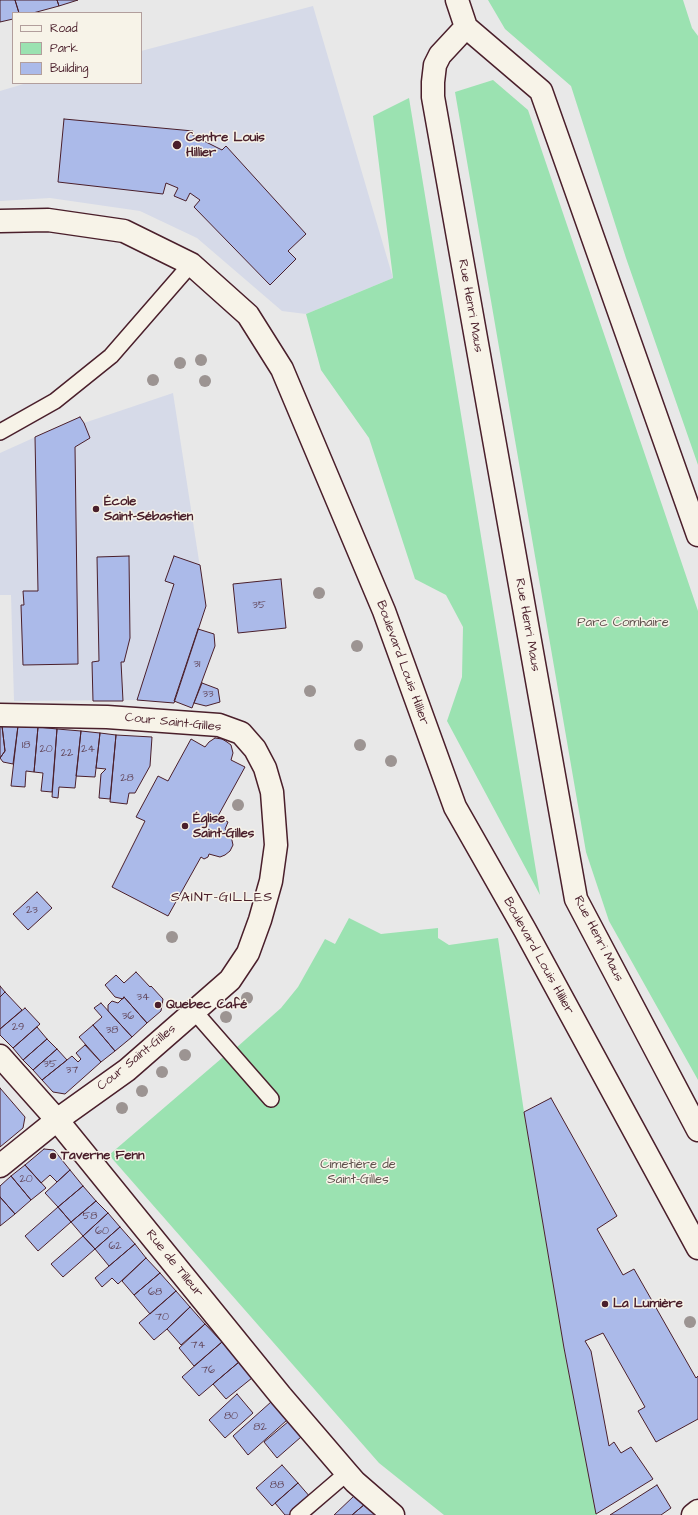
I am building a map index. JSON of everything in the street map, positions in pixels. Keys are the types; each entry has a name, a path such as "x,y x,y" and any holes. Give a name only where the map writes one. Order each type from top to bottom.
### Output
{"street":[{"path":"457,0 466,27 541,91 698,535"},
{"name":"Rue Henri Maus","path":"466,27 440,55 435,64 433,97 576,899 698,1130"},
{"name":"Boulevard Louis Hillier","path":"0,221 48,220 124,231 191,264 248,315 282,369 384,611 455,807 525,930 698,1248"},
{"name":"Cour Saint-Gilles","path":"0,715 107,717 218,725 240,733 255,749 265,768 272,792 276,845 271,881 260,920 248,953 230,980 127,1070 57,1120 0,1166"},
{"name":"Rue de Tilleur","path":"0,1056 57,1120 281,1396 354,1482 393,1515"},
{"path":"693,1515 698,1512"}],"lane":[{"path":"0,432 55,401 111,356 191,264"},
{"path":"194,1012 271,1099"},
{"path":"298,1515 347,1473"}],"shaded area":[{"name":"Centre Louis Hillier","path":"313,6 393,278 306,314 282,311 197,238 140,211 50,198 0,201 0,91 24,84 142,84 142,51"},
{"name":"École Saint-Sébastien","path":"173,393 206,606 174,703 137,700 14,701 11,595 0,595 0,453 80,417 84,423"}],"green space":[{"path":"488,0 683,0 692,28 698,36 698,465 626,258 571,86 505,29"},
{"name":"Parc Comhaire","path":"493,80 528,110 698,611 698,1080 609,921 586,852 455,92"},
{"path":"409,98 540,895 447,721 462,677 463,627 446,595 415,579 369,438 321,370 306,314 393,278 373,116"},
{"name":"Cimetière de Saint-Gilles","path":"349,918 381,934 438,928 438,938 449,945 498,938 524,1112 564,1348 597,1515 444,1515 379,1463 109,1155 281,1008 298,987 325,939 335,944"}],"building":[{"path":"0,0 15,0 19,12 12,12 12,19 0,22"},
{"path":"15,0 57,0 59,6 37,12 19,12"},
{"path":"57,0 78,0 59,6"},
{"path":"64,119 193,131 192,135 222,150 226,146 306,234 288,251 296,259 270,285 194,207 200,200 190,193 186,201 174,196 178,188 166,183 163,194 58,182"},
{"path":"80,417 90,438 75,447 78,664 23,665 21,605 24,605 23,591 38,591 35,437"},
{"path":"129,556 130,638 124,662 121,662 123,701 93,701 92,662 99,661 97,557"},
{"path":"174,556 200,565 206,606 174,703 137,700 174,584 165,581"},
{"path":"281,579 286,628 238,633 233,584"},
{"path":"198,629 214,634 215,646 192,708 174,701"},
{"path":"202,683 218,689 220,702 206,706 194,703"},
{"path":"0,725 2,726 5,751 0,758"},
{"path":"2,726 18,726 13,764 3,762 0,758 5,751"},
{"path":"18,726 38,727 34,772 26,771 25,787 11,786"},
{"path":"38,727 57,729 52,792 41,791 43,773 34,772"},
{"path":"57,729 81,731 75,788 59,787 58,798 52,797"},
{"path":"81,731 100,733 95,777 76,776"},
{"path":"100,733 116,735 110,799 99,798 101,774 106,769 96,768"},
{"path":"116,735 152,737 150,766 135,793 129,793 127,804 110,802"},
{"name":"Église Saint-Gilles","path":"215,738 222,739 231,745 233,753 231,760 245,767 218,816 228,822 225,829 231,836 233,845 230,851 220,857 209,854 208,857 204,859 201,857 168,916 112,887 145,821 136,817 158,776 168,781 191,739 205,747"},
{"path":"37,892 52,908 28,930 13,914"},
{"path":"136,972 163,999 161,1011 147,1023 124,997 123,999 115,997 105,985 116,975 124,983"},
{"path":"0,986 5,992 0,997"},
{"path":"5,992 22,1010 0,1029 0,997"},
{"path":"124,997 147,1023 132,1037 108,1011 108,1005 112,1001 118,1003"},
{"path":"101,1003 132,1037 115,1051 93,1025 102,1017 94,1008"},
{"path":"25,1008 40,1024 13,1048 0,1035 0,1029"},
{"path":"93,1025 115,1051 101,1062 79,1037"},
{"path":"37,1027 47,1039 23,1060 13,1048"},
{"path":"47,1039 57,1049 33,1070 23,1060"},
{"path":"85,1045 101,1062 65,1094 53,1092 42,1080 72,1056 78,1062 81,1059 76,1053"},
{"path":"57,1049 67,1060 42,1080 33,1070"},
{"path":"0,1088 25,1117 23,1128 0,1147"},
{"name":"La Lumière","path":"551,1098 617,1216 597,1229 623,1275 634,1269 696,1378 698,1376 698,1419 656,1442 638,1411 645,1407 603,1333 585,1341 591,1351 609,1446 614,1442 621,1453 631,1447 653,1479 596,1514 564,1348 524,1112"},
{"path":"44,1149 54,1150 70,1170 57,1182 50,1175 41,1183 25,1165"},
{"path":"25,1165 46,1188 31,1200 11,1176"},
{"path":"70,1170 83,1186 58,1207 45,1193"},
{"path":"11,1176 31,1200 15,1214 0,1197 0,1186"},
{"path":"83,1186 96,1201 71,1222 58,1207"},
{"path":"0,1197 15,1214 0,1226"},
{"path":"96,1201 108,1213 83,1236 71,1222"},
{"path":"58,1207 71,1222 38,1251 25,1236"},
{"path":"108,1213 120,1227 95,1249 83,1236"},
{"path":"120,1227 135,1244 109,1266 95,1249"},
{"path":"83,1236 95,1249 63,1277 51,1264"},
{"path":"135,1244 146,1258 118,1284 112,1278 102,1287 95,1278"},
{"path":"146,1258 160,1273 134,1295 122,1281"},
{"path":"160,1273 176,1291 150,1314 134,1295"},
{"path":"176,1291 190,1307 154,1340 139,1323"},
{"path":"190,1307 205,1324 181,1345 167,1329"},
{"path":"205,1324 222,1342 194,1366 179,1348"},
{"path":"222,1342 239,1362 199,1396 182,1377"},
{"path":"239,1362 252,1378 226,1399 213,1384"},
{"path":"237,1394 253,1413 225,1438 209,1420"},
{"path":"271,1402 287,1420 248,1455 233,1436"},
{"path":"289,1421 301,1437 277,1458 264,1442"},
{"path":"282,1465 298,1483 272,1506 256,1488"},
{"path":"298,1483 311,1498 291,1515 285,1515 275,1503"},
{"path":"657,1485 671,1508 661,1515 610,1515"},
{"path":"354,1496 365,1504 352,1515 334,1515"},
{"path":"365,1504 377,1515 352,1515"}],"place":[{"name":"Centre Louis Hillier","path":"177,145"},
{"name":"École Saint-Sébastien","path":"96,509"},
{"name":"Église Saint-Gilles","path":"185,826"},
{"name":"Quebec Café","path":"158,1005"},
{"name":"Taverne Fenn","path":"53,1156"},
{"name":"La Lumière","path":"605,1304"}],"district":[{"name":"SAINT-GILLES","path":"222,898"}]}
